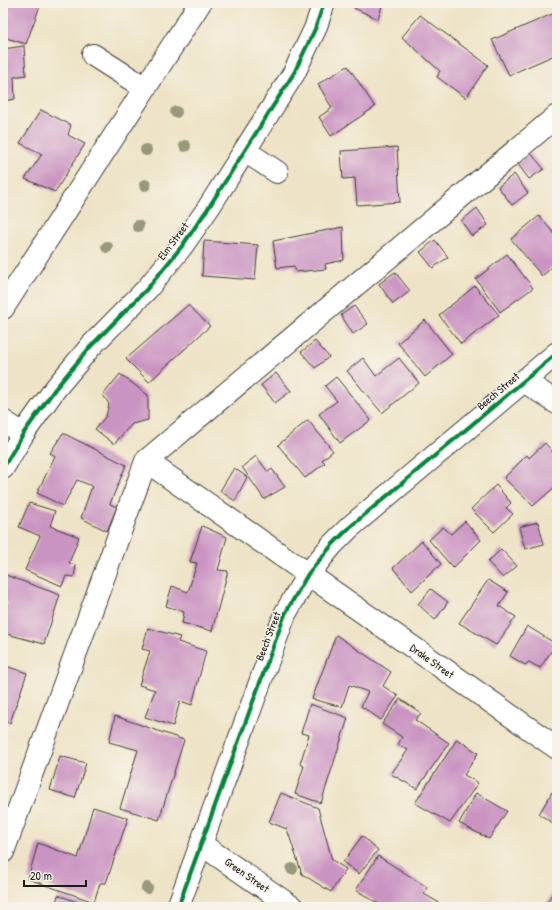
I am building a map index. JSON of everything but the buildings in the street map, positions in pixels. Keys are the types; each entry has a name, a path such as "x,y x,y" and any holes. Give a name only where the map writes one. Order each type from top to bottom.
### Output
{"street":[{"path":"3,308 200,3"},
{"name":"Elm Street","path":"3,468 23,434 60,383 91,346 147,289 182,246 209,207 294,72 315,28 324,3"},
{"path":"93,55 145,88"},
{"path":"3,852 146,461 557,116"},
{"path":"245,151 277,172"},
{"name":"Beech Street","path":"178,907 285,614 308,574 332,544 350,527 557,353"},
{"path":"524,381 557,403"},
{"path":"3,421 23,434"},
{"name":"Drake Street","path":"146,461 557,748"},
{"name":"Green Street","path":"201,844 292,907"}],"cycle path":[{"path":"3,468 23,434 55,389 91,346 147,289 182,246 209,207 294,73 315,29 324,3"},
{"path":"178,907 285,614 308,574 332,545 350,527 557,353"}]}
